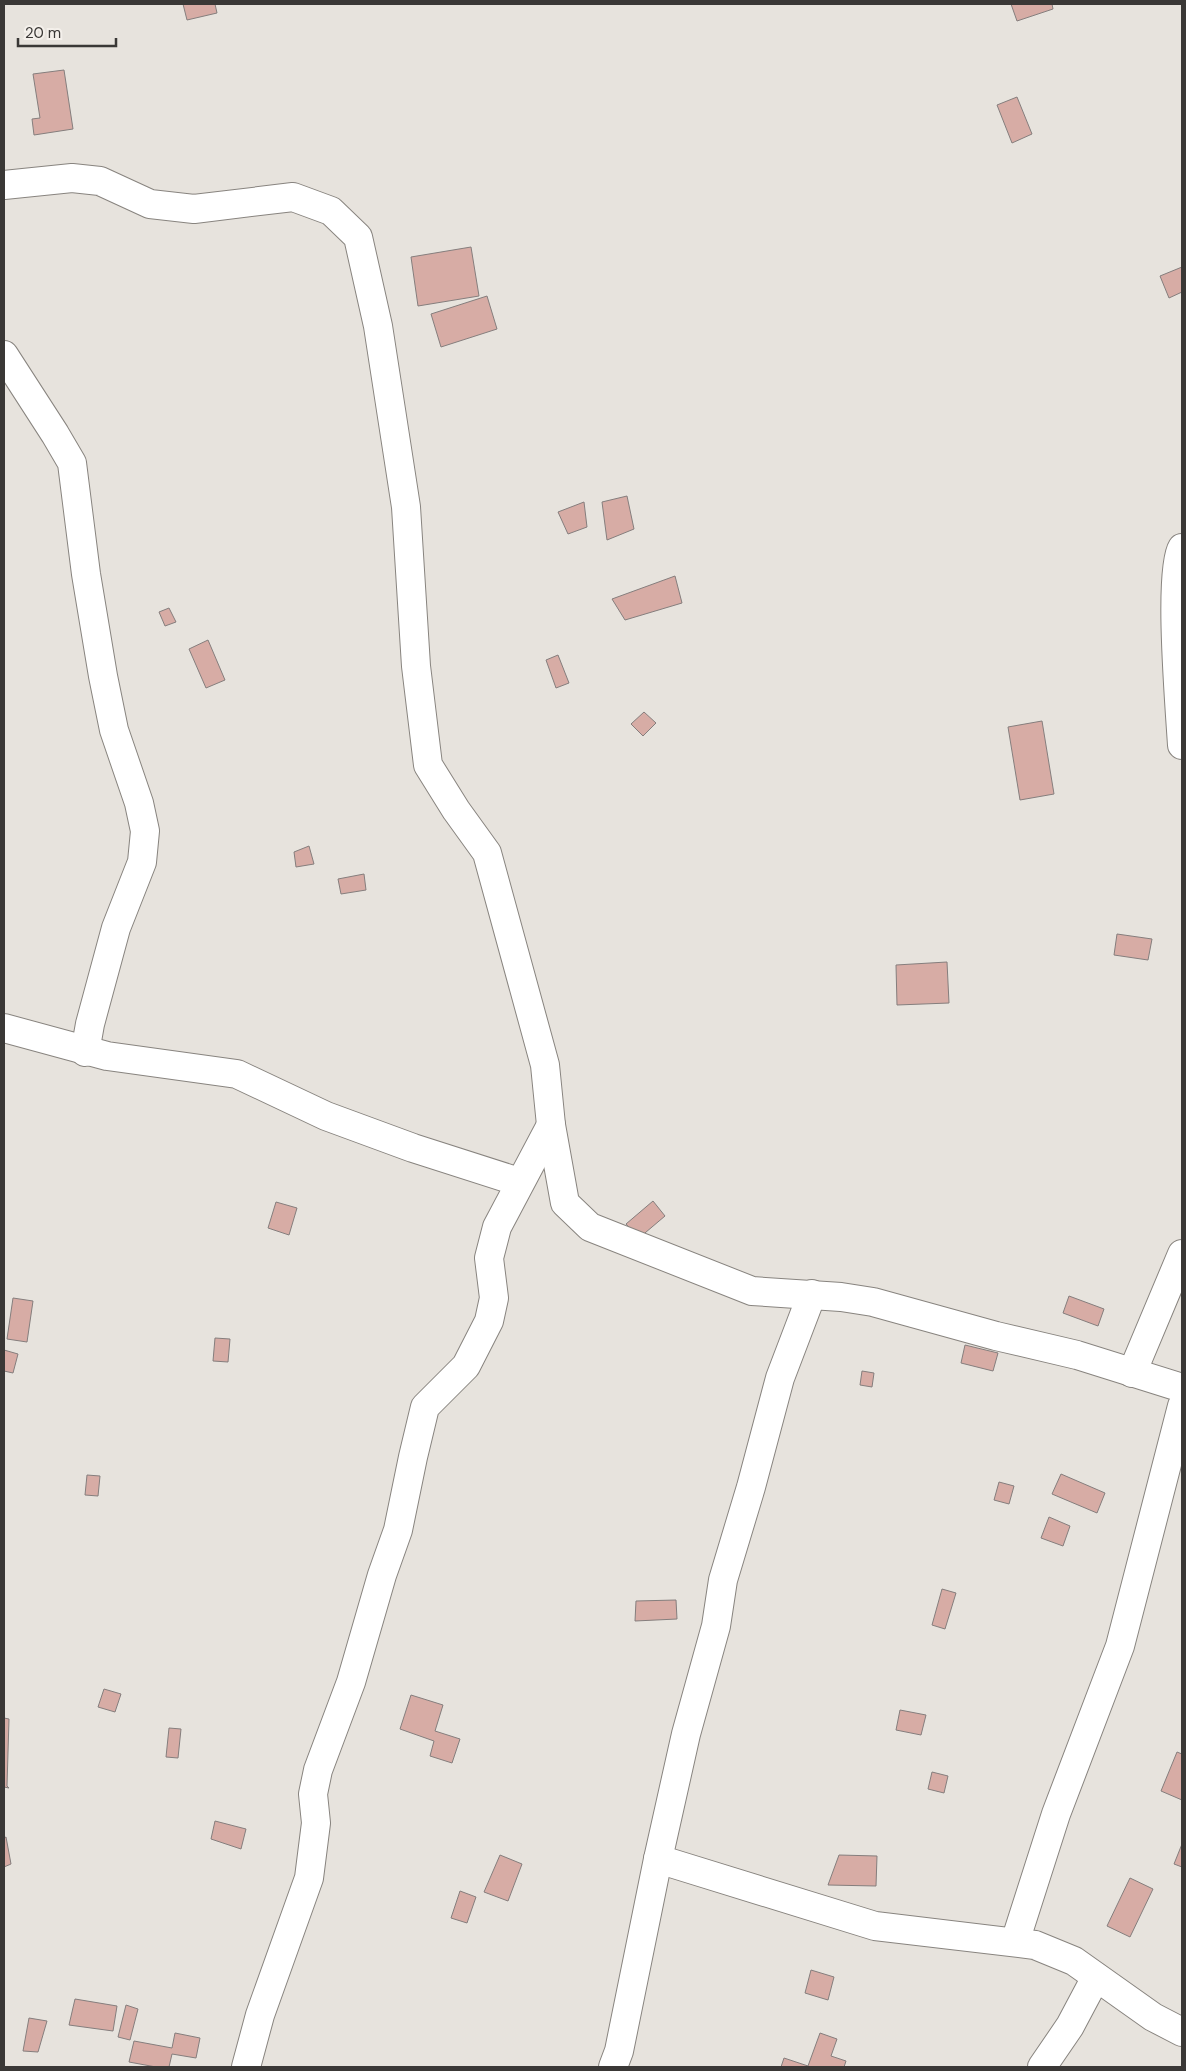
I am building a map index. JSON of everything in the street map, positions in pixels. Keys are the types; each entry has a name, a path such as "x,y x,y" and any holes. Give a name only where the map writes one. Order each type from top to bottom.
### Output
{"street":[{"path":"4,185 72,178 100,181 150,204 194,210 293,197 331,211 358,236 378,326 406,507 416,666 428,765 456,810 487,853 545,1065 550,1125 565,1203 590,1227 752,1291 812,1294 873,1302 996,1336 1077,1355 1182,1388"},
{"path":"4,354 72,463 86,574 105,685 114,730 139,803 145,831 142,862 116,928 85,1052"},
{"path":"1182,548 1178,554 1176,589 1182,745"},
{"path":"4,1028 85,1052 238,1074 326,1116 413,1148 519,1182"},
{"path":"246,2067 260,2015 308,1878 316,1823 313,1794 318,1770 351,1682 382,1575 398,1530 425,1407 466,1366 490,1321 494,1298 489,1258 497,1227 550,1125"},
{"path":"1132,1373 1182,1254"},
{"path":"614,2067 619,2051 658,1859 686,1734 716,1626 723,1580 780,1378 812,1294"},
{"path":"1015,1942 1056,1814 1120,1646 1182,1406"},
{"path":"658,1859 875,1926 1035,1945 1074,1961 1153,2017 1182,2032"},
{"path":"1042,2067 1070,2026 1096,1977"}],"building":[{"path":"183,4 215,4 217,13 187,20"},
{"path":"1011,4 1052,4 1053,9 1017,21"},
{"path":"64,70 73,129 34,135 32,119 40,118 33,74"},
{"path":"1017,97 1032,134 1012,143 997,105"},
{"path":"471,247 479,296 418,306 411,257"},
{"path":"1182,267 1182,292 1169,298 1160,276"},
{"path":"487,296 497,329 441,347 431,314"},
{"path":"627,496 634,529 607,540 602,502"},
{"path":"584,502 587,527 568,534 558,512"},
{"path":"675,576 682,603 625,620 612,599"},
{"path":"169,608 176,622 165,626 159,612"},
{"path":"208,640 225,680 206,688 189,649"},
{"path":"558,655 569,683 556,688 546,660"},
{"path":"644,712 656,723 643,736 631,724"},
{"path":"1042,721 1054,794 1020,800 1008,727"},
{"path":"309,846 314,864 296,867 294,852"},
{"path":"364,874 366,890 341,894 338,879"},
{"path":"1117,934 1152,939 1148,960 1114,955"},
{"path":"947,962 949,1003 897,1005 896,965"},
{"path":"653,1201 665,1216 639,1238 626,1224"},
{"path":"276,1202 297,1208 289,1235 268,1228"},
{"path":"1069,1296 1104,1309 1098,1326 1063,1313"},
{"path":"13,1298 33,1301 27,1342 7,1339"},
{"path":"215,1338 230,1339 228,1362 213,1361"},
{"path":"965,1345 998,1353 993,1371 961,1363"},
{"path":"4,1350 18,1354 13,1373 4,1371"},
{"path":"862,1371 874,1373 872,1387 860,1385"},
{"path":"1061,1474 1105,1493 1097,1513 1052,1494"},
{"path":"87,1475 100,1476 98,1496 85,1495"},
{"path":"999,1482 1014,1486 1009,1504 994,1500"},
{"path":"1049,1517 1070,1526 1063,1546 1041,1538"},
{"path":"942,1589 956,1593 945,1629 932,1625"},
{"path":"676,1600 677,1619 635,1621 636,1601"},
{"path":"104,1689 121,1694 115,1712 98,1707"},
{"path":"411,1695 443,1705 435,1731 460,1739 452,1763 430,1756 434,1741 400,1729"},
{"path":"900,1710 926,1715 921,1735 896,1730"},
{"path":"4,1718 9,1719 7,1786 9,1788 4,1787"},
{"path":"169,1728 181,1729 178,1758 166,1757"},
{"path":"1177,1752 1182,1754 1182,1800 1161,1791"},
{"path":"932,1772 948,1776 944,1793 928,1789"},
{"path":"215,1821 246,1829 241,1849 211,1839"},
{"path":"6,1837 11,1864 4,1867 4,1838"},
{"path":"1182,1844 1182,1867 1174,1864"},
{"path":"500,1855 522,1864 508,1901 484,1892"},
{"path":"839,1855 877,1856 876,1886 828,1885"},
{"path":"1130,1878 1153,1889 1130,1937 1107,1926"},
{"path":"460,1891 476,1897 467,1923 451,1918"},
{"path":"811,1970 834,1977 828,2000 805,1993"},
{"path":"75,1999 117,2006 113,2031 69,2025"},
{"path":"126,2005 138,2009 130,2040 118,2037"},
{"path":"29,2018 47,2021 38,2052 23,2051"},
{"path":"175,2033 200,2038 196,2058 172,2054 169,2067 156,2067 129,2062 134,2041 172,2048"},
{"path":"820,2033 837,2039 831,2056 846,2061 844,2067 781,2067 784,2058 808,2066"}]}
